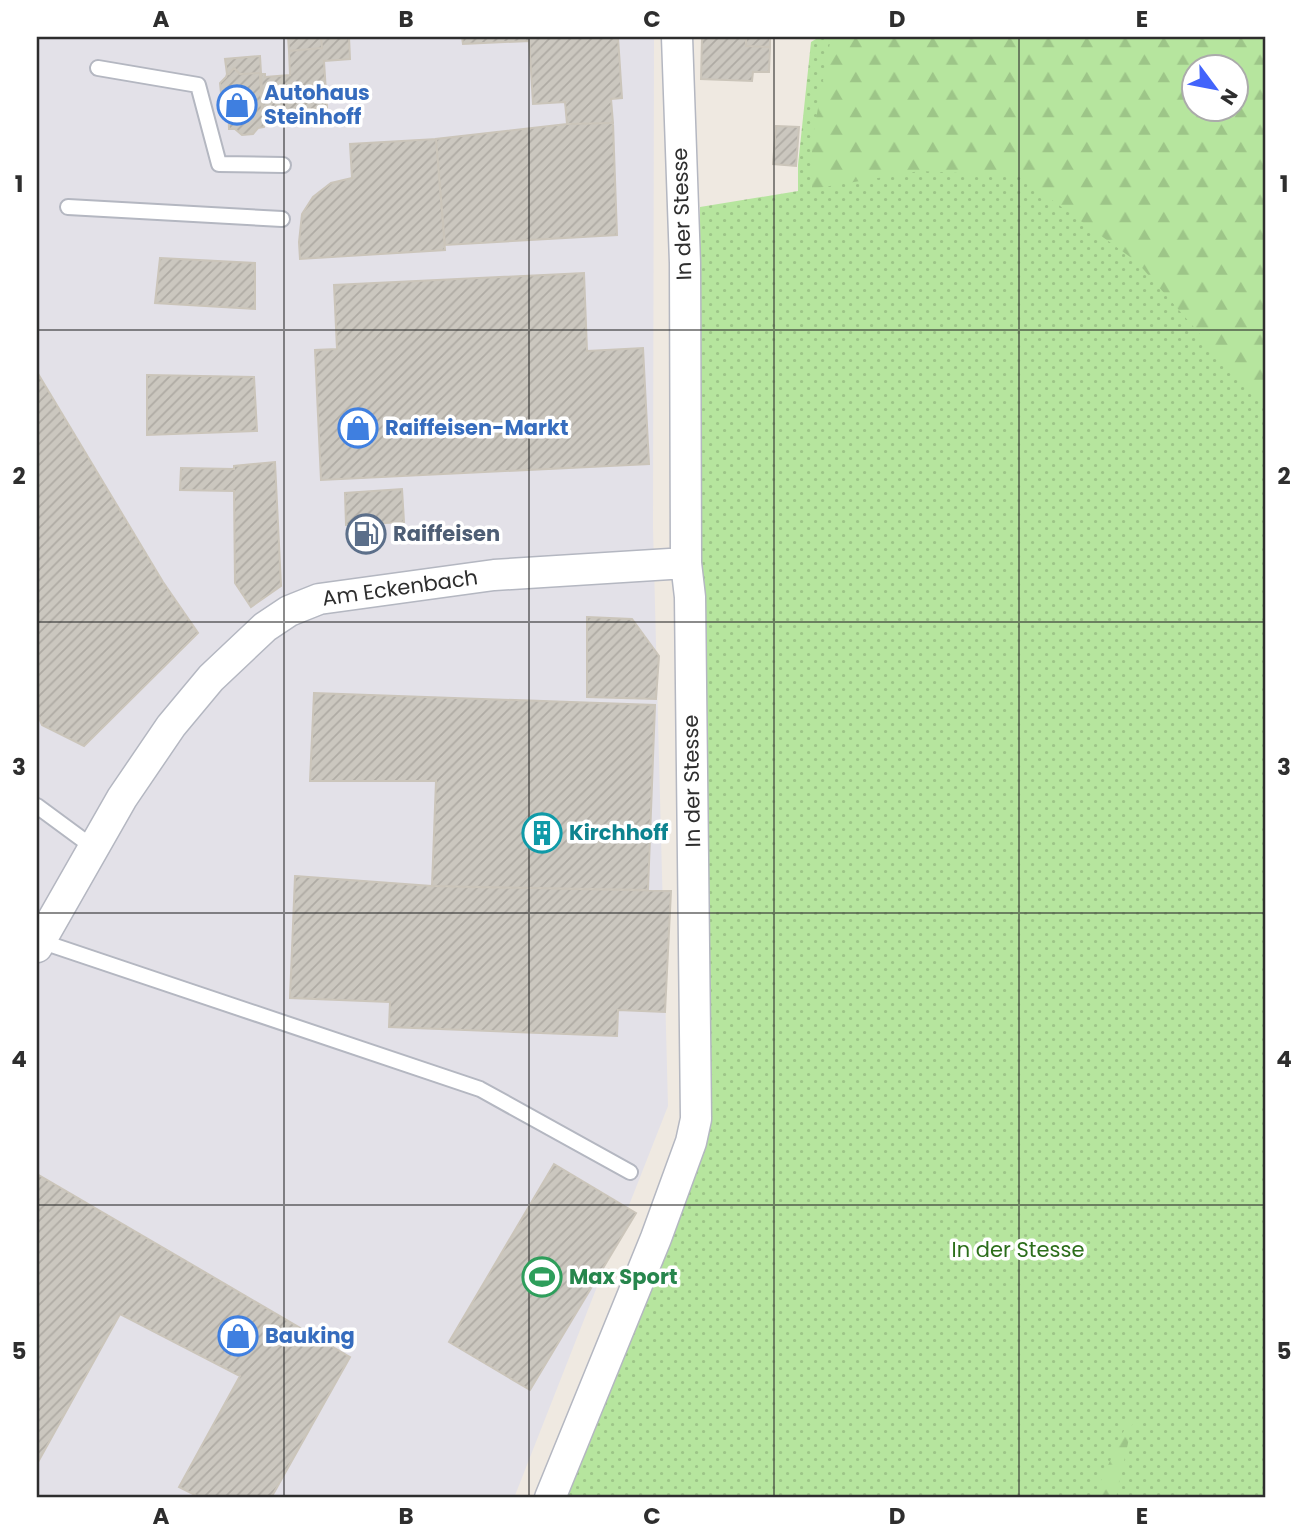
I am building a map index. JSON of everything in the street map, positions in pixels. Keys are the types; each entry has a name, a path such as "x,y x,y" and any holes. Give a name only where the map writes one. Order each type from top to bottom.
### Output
{"street":[{"name":"In der Stesse","path":"551,1498 656,1238 691,1142 696,1119 690,597 686,563 685,263 677,37"},
{"name":"Am Eckenbach","path":"43,931 122,798 171,726 211,678 265,627 289,611 318,599 494,575 686,563"}],"lane":[{"path":"98,68 198,85 219,164 283,166"},
{"path":"68,207 282,219"},
{"path":"37,806 94,848"},
{"path":"43,931 480,1089 631,1172"}],"shaded area":[{"path":"37,37 654,37 653,528 668,1106 514,1498 37,1498"}],"green space":[{"name":"In der Stesse","path":"817,37 1266,37 1266,1498 558,1498 708,1116 701,560 700,207 798,191 798,165 811,42"},
{"path":"831,37 1266,37 1266,410 1137,262 1019,176 920,171 812,189 812,141"},
{"path":"1137,1402 1116,1498 1093,1498"}],"building":[{"path":"288,37 321,37 322,48 289,51"},
{"path":"321,37 349,37 350,59 324,61 327,108 262,112 260,74 265,74 265,77 290,75 289,51 322,48"},
{"path":"462,37 529,37 529,41 463,44"},
{"path":"529,37 618,37 622,98 611,99 613,123 567,124 565,102 533,104"},
{"path":"702,37 746,37 746,46 770,47 769,72 753,72 752,81 701,79"},
{"path":"746,37 770,37 770,47 746,46"},
{"path":"260,56 261,73 240,74 234,68 227,74 225,59"},
{"path":"234,68 240,74 261,73 264,127 258,128 253,134 242,135 235,129 229,129 228,99 221,93 220,83"},
{"path":"613,123 617,235 445,245 436,139 567,124"},
{"path":"776,126 799,127 796,166 773,164"},
{"path":"436,139 445,250 300,259 302,214 313,197 331,183 352,178 350,144"},
{"path":"160,258 255,263 255,309 155,303"},
{"path":"584,273 587,351 643,348 649,464 321,480 315,350 337,349 334,285"},
{"path":"37,372 163,582 198,633 84,746 42,725 37,713"},
{"path":"147,375 254,377 257,431 147,435"},
{"path":"275,462 281,586 251,607 235,583 234,491 180,490 181,468 234,469 234,466"},
{"path":"402,489 404,522 346,525 345,493"},
{"path":"587,617 632,619 659,656 656,699 587,697"},
{"name":"Kirchhoff","path":"314,693 655,705 648,890 432,886 436,781 310,781"},
{"name":"Kirchhoff","path":"295,876 432,886 671,891 665,1012 618,1010 617,1036 389,1027 390,1002 290,998"},
{"name":"Max Sport","path":"554,1164 636,1213 530,1390 449,1342"},
{"name":"Bauking","path":"37,1174 350,1357 271,1498 201,1498 179,1487 240,1376 120,1314 37,1464"}],"place":[{"name":"Autohaus Steinhoff","path":"237,105"},
{"name":"Raiffeisen-Markt","path":"358,428"},
{"name":"Raiffeisen","path":"366,534"},
{"name":"Kirchhoff","path":"542,833"},
{"name":"Max Sport","path":"542,1277"},
{"name":"Bauking","path":"238,1336"}]}
